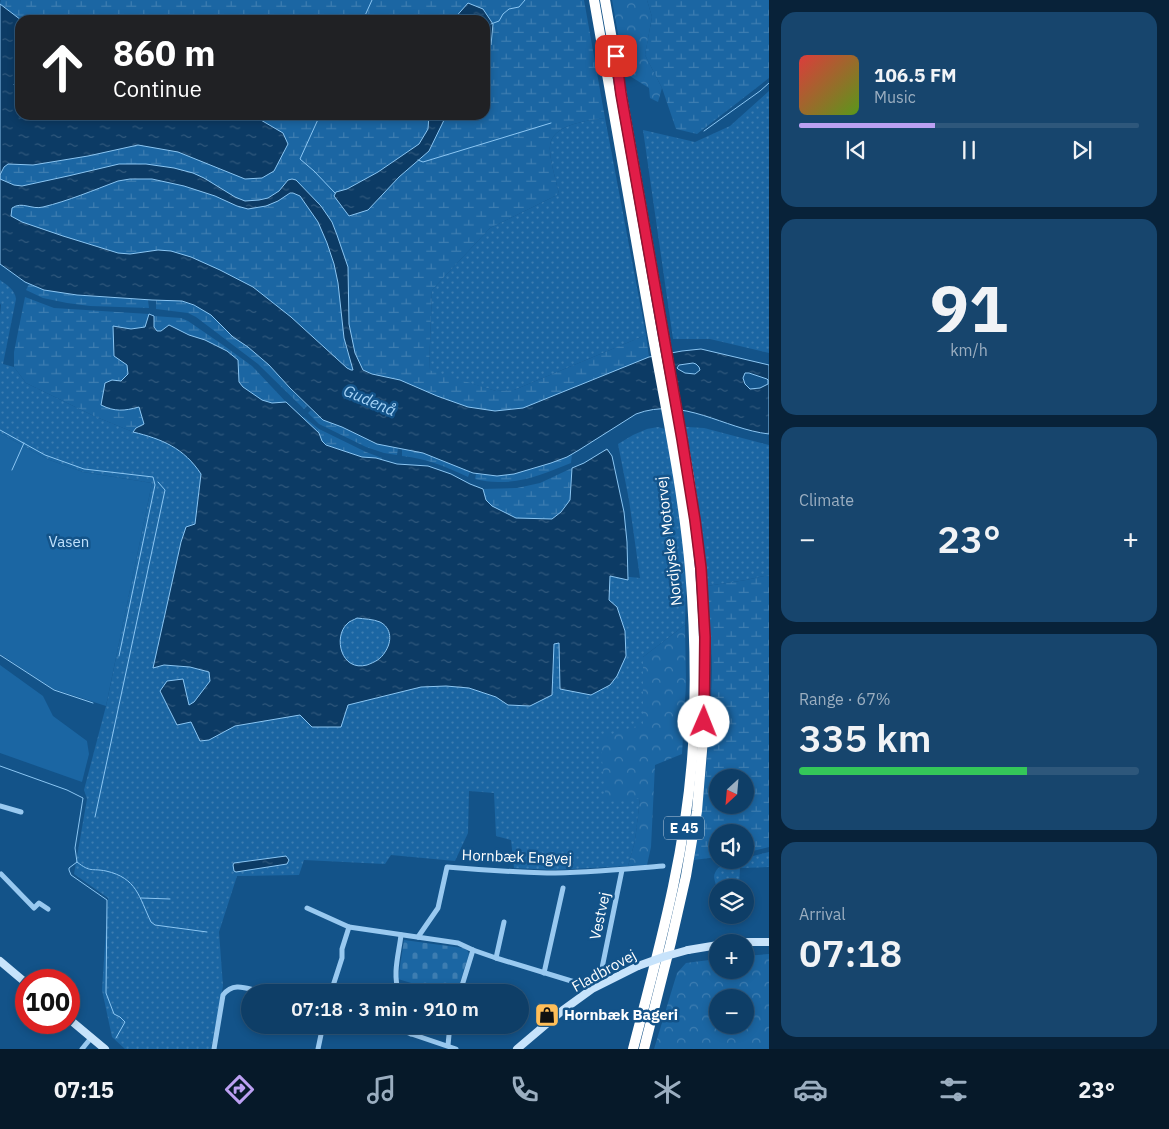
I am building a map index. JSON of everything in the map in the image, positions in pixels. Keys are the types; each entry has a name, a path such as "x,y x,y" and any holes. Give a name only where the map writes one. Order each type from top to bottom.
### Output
{"highway":[{"name":"Nordjyske Motorvej","path":"594,0 654,313 692,496 701,568 695,641 693,746 687,810 675,883 633,1049"},
{"name":"Nordjyske Motorvej","path":"606,0 654,313"},
{"name":"Nordjyske Motorvej","path":"644,1049 686,876 697,810 703,739 705,637 698,601"}],"main road":[{"path":"754,942 769,942"},
{"name":"Fladbrovej","path":"520,1048 563,1010 592,989 638,966 688,950 709,946"},
{"path":"0,961 15,974"},
{"path":"80,1028 105,1049"}],"street":[{"path":"0,806 21,812"},
{"name":"Hornbæk Engvej","path":"418,937 438,908 447,867 549,873 663,866"},
{"name":"Vestvej","path":"602,968 622,870"},
{"path":"1,873 34,908 39,904 48,909"},
{"path":"544,973 563,888"},
{"path":"307,908 349,926 458,942 473,950 496,958 578,983"},
{"path":"496,958 504,922"},
{"path":"334,984 349,926"},
{"path":"396,984 402,935"},
{"path":"462,984 473,950"},
{"path":"214,1049 223,995 233,987 241,988"},
{"path":"318,1049 321,1034"},
{"path":"412,1034 456,1049"},
{"path":"448,1046 449,1034"},
{"path":"82,1049 91,1038"}],"green space":[{"path":"1,0 584,0 605,118 570,125 561,129 551,142 550,151 559,194 490,228 432,290 429,370 496,391 514,390 646,335 649,357 523,408 495,411 468,407 400,380 365,371 355,353 349,324 349,275 345,258 332,222 306,190 279,191 268,198 245,201 204,178 119,164 33,184 17,186 0,179 4,167 8,164 33,165 138,145 178,152 245,179 253,120 429,120 428,129 419,144 378,172 347,189 349,216 368,210 399,177 429,151 444,120 490,120 490,45 493,24 490,21 490,15 482,15 468,3 457,15 15,15 0,4"},
{"path":"612,0 647,0 652,17 645,55 662,88 658,102 650,98 649,88 625,73"},
{"path":"647,0 769,0 769,78 697,134 676,129 662,88 645,55 652,17"},
{"path":"769,91 769,353 710,339 673,339 643,130 695,142 730,126"},
{"path":"605,118 646,335 514,390 496,391 429,371 432,290 490,228 559,194 550,151 551,142 561,129 570,125"},
{"path":"152,179 184,186 215,196 237,206 293,193 300,196 318,222 334,264 346,348 353,369 347,368 291,317 253,287 191,257 158,250 130,254 118,253 22,222 11,216 12,208 16,206 23,205 39,208 71,199 118,181"},
{"path":"0,280 12,290 16,299 3,364 14,367 26,383 94,416 133,432 155,437 171,445 193,461 201,474 195,524 181,542 153,668 164,665 190,667 209,672 210,681 194,703 189,705 182,679 191,722 209,740 235,726 300,715 312,727 348,705 421,687 446,686 469,688 496,697 508,705 552,695 554,644 559,643 560,689 626,656 625,631 617,607 609,601 610,575 640,578 629,500 618,444 647,429 687,427 704,428 769,445 769,575 707,586 686,584 685,625 643,657 640,798 635,841 628,866 555,870 514,868 511,840 496,836 494,793 469,791 468,833 455,861 391,855 385,864 304,860 299,875 237,876 219,932 223,986 211,1049 125,1049 112,1037 102,990 108,898 74,874 87,799 84,790 106,706 152,483 83,472 47,459 0,433"},
{"path":"29,284 58,292 148,300 149,308 90,306 67,303 43,298 26,290"},
{"path":"25,297 54,308 149,314 145,327 131,329 113,327 127,365 128,374 121,381 112,380 139,407 144,424 133,432 94,416 26,383 14,367 14,352"},
{"path":"156,300 182,301 211,315 233,337 269,365 307,406 304,409 258,364 196,317 188,313 156,309"},
{"path":"154,316 181,318 188,321 252,366 286,402 272,403 262,400 239,382 238,360 227,351 169,325 161,331 157,331 154,327"},
{"path":"311,410 323,420 342,427 371,442 398,448 397,455 366,447 319,424 308,413"},
{"path":"304,417 319,429 382,458 362,457 326,445 319,433"},
{"name":"Vasen","path":"0,433 47,459 83,472 152,483 106,706 53,689 0,654"},
{"path":"402,449 423,453 470,472 468,477 436,464 402,456"},
{"path":"572,454 571,463 526,479 498,482 475,479 476,474 497,476 533,469"},
{"path":"572,468 570,500 552,520 516,518 492,506 486,500 483,489 517,488 540,483"},
{"path":"769,575 769,847 754,851 754,824 709,824 709,858 694,860 701,813 710,718 712,660 707,586"},
{"path":"357,618 380,622 389,631 390,640 387,648 378,660 367,665 358,666 351,663 346,659 340,645 343,630 348,623"},
{"path":"685,625 686,684 682,754 655,765 651,847 647,865 628,866 635,841 640,798 606,802 600,738 643,724 643,657"},
{"path":"0,665 43,696 53,716 87,741 89,754 82,782 0,753"},
{"path":"769,852 769,867 754,868 754,856"},
{"path":"740,869 739,879 714,879 714,874 717,870"},
{"path":"404,940 463,948 469,954 460,984 415,984 398,979"},
{"path":"769,954 769,1049 654,1049 677,973 686,963 709,960 709,979 754,979 754,955"}],"water":[{"path":"468,3 483,9 487,15 457,15"},
{"path":"0,4 15,15 15,120 261,120 283,133 288,144 274,171 262,178 245,179 178,152 138,145 88,156 33,165 8,164 0,175"},
{"path":"490,20 493,24 490,45"},
{"path":"429,120 444,120 429,151 399,177 368,210 349,216 334,196 336,192 347,189 378,172 419,144 428,129"},
{"name":"Gudenå","path":"119,164 146,164 193,173 245,201 268,198 279,191 288,180 292,179 296,180 321,206 332,222 337,235 348,267 349,324 355,353 363,370 372,374 400,380 468,407 495,411 523,408 649,357 701,349 769,365 769,434 752,431 687,411 653,409 636,414 567,457 551,463 514,474 497,476 473,473 423,453 377,444 323,420 269,365 233,337 211,315 194,305 182,301 77,295 44,290 25,282 0,264 0,179 22,186","holes":["152,179 184,186 248,209 266,206 290,193 300,196 318,222 334,264 344,338 353,370 347,368 291,317 253,287 220,270 191,257 171,251 118,253 22,222 11,216 12,208 16,206 23,205 39,208 71,199 118,181","693,363 700,370 695,374 685,373 677,368 679,365","745,373 749,373 767,379 768,384 760,388 750,389 745,384 743,378"]},
{"path":"149,314 154,316 154,327 157,331 161,331 169,325 227,351 238,360 239,382 243,387 262,400 272,403 286,402 319,433 326,445 362,457 376,458 397,464 428,466 451,474 483,489 486,500 492,506 516,518 552,519 561,512 570,500 572,468 607,449 612,456 624,512 627,542 628,580 610,576 609,600 617,607 625,631 626,656 617,676 610,685 591,695 560,689 559,643 554,644 552,695 530,706 508,705 496,697 469,688 446,686 421,687 348,705 341,727 312,727 300,715 235,726 209,740 200,741 191,722 177,725 160,691 167,681 183,679 189,705 194,702 210,681 209,672 190,667 164,665 153,668 181,542 186,527 195,524 201,474 187,457 172,446 133,432 144,424 139,407 120,410 101,405 105,383 112,380 121,381 128,374 127,365 114,356 113,326 131,329 145,327","holes":["357,618 380,622 389,631 390,640 387,648 380,658 367,665 358,666 351,663 346,659 340,645 343,630 348,623"]},
{"path":"286,856 289,860 287,864 234,871 234,863"}],"waterway":[{"path":"365,15 372,0"},
{"path":"491,24 499,21 509,9 519,7 525,0"},
{"path":"704,131 769,83"},
{"path":"318,120 300,159 335,193"},
{"path":"418,160 423,162 551,123"},
{"path":"0,430 45,455 84,469 153,477 155,485 119,656"},
{"path":"12,470 24,443"},
{"path":"95,817 165,490 158,482"},
{"path":"0,655 54,690 93,703"},
{"path":"0,766 67,790 83,798 75,848 77,862 69,870 71,875 107,900 106,993 114,1014 125,1022 116,1038"},
{"path":"77,862 88,869 106,871 124,878 136,890 151,922 155,925 207,932"},
{"path":"141,898 170,899"}],"place":[{"name":"Hornbæk Bageri","path":"547,1015"}],"route":[{"path":"616,56 695,520 701,568 705,637 704,722"}]}
